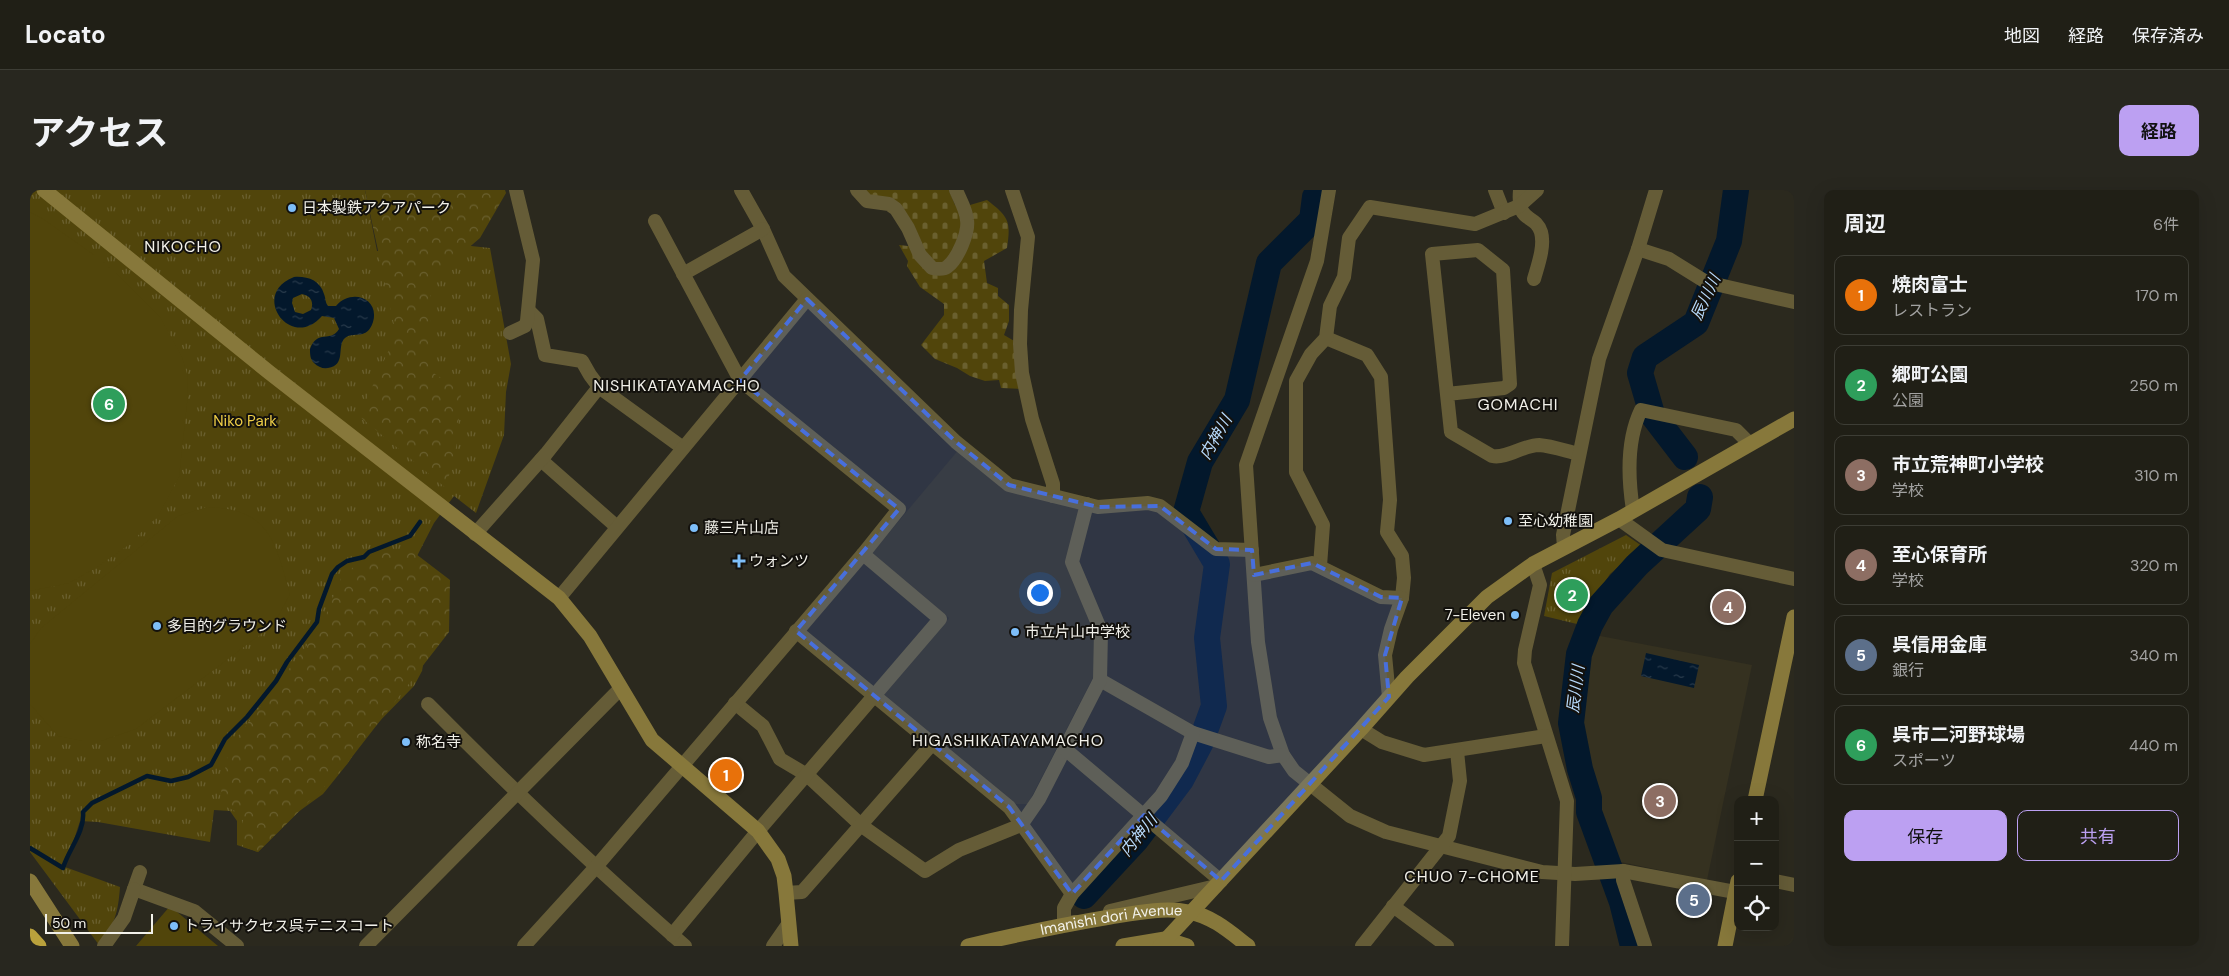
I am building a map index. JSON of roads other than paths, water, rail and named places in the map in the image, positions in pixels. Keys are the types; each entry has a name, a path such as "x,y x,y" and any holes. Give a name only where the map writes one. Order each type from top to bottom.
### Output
{"highway":[{"path":"30,936 39,946"}],"street":[{"path":"44,190 475,534 559,598 590,636 652,740 758,831 778,859 784,876 792,946"},
{"path":"510,333 525,326 529,311 533,260 516,190"},
{"path":"741,190 763,229 780,271 956,442 1009,485 1098,507 1148,503 1160,506 1216,549 1252,550"},
{"path":"857,190 866,201 890,204 896,209 908,228 920,255 932,268 940,269 947,267 953,260 964,240 967,229 964,208 956,190"},
{"path":"1012,190 1028,237 1021,310 1020,344 1022,373 1032,418 1054,484 1053,496"},
{"path":"1329,190 1318,261 1246,465 1258,642 1270,718 1283,755 1294,770 1350,816 1386,832 1441,848 1542,872 1619,871 1734,887"},
{"path":"1496,190 1504,213"},
{"path":"1520,190 1519,206 1522,213 1540,230 1541,235 1539,263 1534,279"},
{"path":"1320,566 1323,525 1296,472 1296,381 1311,354 1326,338 1330,306 1344,277 1350,238 1370,207 1475,224 1519,206 1537,190"},
{"path":"1564,548 1563,535 1599,360 1638,249 1656,190"},
{"path":"530,944 863,554 899,509 740,380 655,221"},
{"path":"683,274 763,229"},
{"path":"1638,249 1669,259 1712,284 1794,302"},
{"path":"1447,394 1504,388 1510,384 1503,270 1478,250 1432,254 1451,432 1492,456 1498,457 1523,448 1539,446 1579,454"},
{"path":"559,598 807,299"},
{"path":"529,311 537,319 545,355 582,361 599,387 683,448"},
{"path":"1326,338 1366,355 1380,377 1390,500 1387,532 1402,556 1404,578 1402,598 1391,629 1385,655 1390,697"},
{"path":"475,534 541,460 599,387"},
{"path":"1633,510 1629,483 1634,424 1641,410 1736,430 1750,444"},
{"path":"1162,943 1407,677 1487,597 1532,564 1619,519 1794,420"},
{"path":"541,460 617,527"},
{"path":"735,703 763,726 780,759 807,775 862,826 925,871 959,850 1021,825 1039,799 1100,680 1101,631 1072,562 1087,504"},
{"path":"1619,519 1657,547 1794,579"},
{"path":"672,935 758,831 940,619 863,554"},
{"path":"1254,575 1312,563 1381,597 1402,598"},
{"path":"1532,564 1540,585 1525,650 1524,663 1567,801 1563,873 1562,946"},
{"path":"1756,796 1792,644 1794,617"},
{"path":"796,631 1009,807 1072,894"},
{"path":"1100,680 1193,733 1269,757 1283,755"},
{"path":"366,946 621,688"},
{"path":"428,704 517,793 596,868 685,946"},
{"path":"1361,729 1382,742 1424,755 1546,736"},
{"path":"1193,733 1182,763 1161,796 1149,820 1072,894 1064,908 1064,924 1142,902 1218,884"},
{"path":"786,893 802,892 862,826 932,744"},
{"path":"1065,749 1149,820 1218,884"},
{"path":"1362,946 1449,836 1460,781 1457,751"},
{"path":"1619,871 1645,946"},
{"path":"104,946 124,918 140,872"},
{"path":"30,881 72,946"},
{"path":"1779,882 1794,885"},
{"path":"134,889 194,911 237,946"},
{"path":"1725,946 1734,902"},
{"path":"1393,906 1447,946"},
{"name":"Imanishi dori Avenue","path":"968,946 1064,924 1141,912 1190,912 1212,919 1248,946"},
{"path":"773,946 789,922"},
{"name":"Imanishi dori Avenue","path":"1123,946 1162,943 1187,946"}],"water":[{"path":"294,277 304,277 312,280 322,289 328,306 336,306 349,298 363,298 372,307 374,314 373,322 364,334 348,336 342,341 339,359 334,366 328,368 321,367 312,360 310,349 316,339 336,333 339,329 334,318 322,316 310,325 298,327 288,324 280,316 275,306 275,295 281,285","holes":["302,294 308,296 312,304 311,310 303,314 295,312 292,303 293,298"]},
{"path":"1646,653 1699,665 1694,688 1641,676"}],"waterway":[{"name":"内神川","path":"1206,728 1214,706 1207,638 1217,564 1186,512 1200,462 1237,400 1269,263 1312,220 1315,197 1322,190"},
{"name":"辰川川","path":"1685,457 1652,414 1640,373 1645,357 1696,323 1729,241 1736,190"},
{"name":"辰川川","path":"1633,946 1622,902 1589,812 1589,798 1580,769 1571,723 1579,654 1590,625 1601,605 1637,565 1698,509 1700,497"},
{"path":"30,848 63,868 79,834 83,812 92,803 147,776 171,781 188,777 211,765 225,739 247,717 276,681 287,662 317,622 319,609 332,574 338,567 347,561 364,557 369,552 410,536 420,522"},
{"name":"内神川","path":"1084,896 1136,840 1181,780 1201,742"}],"place":[{"name":"日本製鉄アクアパーク","path":"292,208"},
{"name":"呉市二河野球場","path":"109,404"},
{"name":"至心幼稚園","path":"1508,521"},
{"name":"藤三片山店","path":"694,528"},
{"name":"ウォンツ","path":"739,561"},
{"name":"郷町公園","path":"1572,595"},
{"name":"至心保育所","path":"1728,607"},
{"name":"7-Eleven","path":"1515,615"},
{"name":"多目的グラウンド","path":"157,626"},
{"name":"市立片山中学校","path":"1015,632"},
{"name":"称名寺","path":"406,742"},
{"name":"焼肉富士","path":"726,775"},
{"name":"市立荒神町小学校","path":"1660,801"},
{"name":"呉信用金庫","path":"1694,900"},
{"name":"トライサクセス呉テニスコート","path":"174,926"}],"district":[{"name":"NIKOCHO","path":"183,246"},
{"name":"NISHIKATAYAMACHO","path":"677,385"},
{"name":"GOMACHI","path":"1518,404"},
{"name":"HIGASHIKATAYAMACHO","path":"1008,740"},
{"name":"CHUO 7-CHOME","path":"1472,876"}],"park label":[{"name":"Niko Park","path":"245,421"}]}
